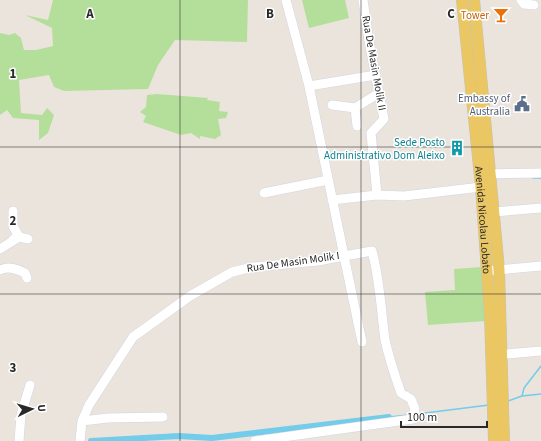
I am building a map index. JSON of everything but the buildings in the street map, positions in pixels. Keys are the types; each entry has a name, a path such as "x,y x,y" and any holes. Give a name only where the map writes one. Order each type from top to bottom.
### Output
{"main road":[{"name":"Avenida Nicolau Lobato","path":"462,0 486,174 494,212 499,270 496,355 497,398 498,414 504,441"},
{"name":"Avenida Nicolau Lobato","path":"474,0 486,174 481,187 487,271 496,355"},
{"name":"Avenida Nicolau Lobato","path":"494,441 498,414"}],"street":[{"name":"Rua De Masin Molik I","path":"80,441 82,421 89,405 133,337 190,296 232,272 253,267 318,261 344,256 309,86 286,0"},
{"name":"Rua De Masin Molik II","path":"363,0 384,119 371,133 377,195"},
{"path":"521,0 524,4 534,4"},
{"path":"309,86 376,75"},
{"path":"332,104 355,108 379,93"},
{"path":"355,108 357,126"},
{"path":"486,174 541,173"},
{"path":"264,193 328,180"},
{"path":"332,200 377,195 404,196 481,187"},
{"path":"494,212 541,208"},
{"path":"11,242 18,235 13,226 13,211"},
{"path":"0,249 19,237 28,239"},
{"path":"255,441 413,419 415,408 411,399 401,394 392,369 386,342 379,295 378,274 372,251 344,256 362,342"},
{"path":"487,271 541,266"},
{"path":"1,268 18,270 25,273 27,278"},
{"path":"496,355 541,351"},
{"path":"19,441 21,416 30,385"},
{"path":"82,421 108,418 163,417"}],"green space":[{"path":"53,0 248,0 247,42 175,40 158,65 148,89 64,91 54,87 49,75 19,80 21,113 42,115 47,108 54,115 48,133 39,140 39,120 13,118 7,110 0,115 0,33 9,35 15,33 21,38 24,50 36,50 53,46 52,28 25,15 48,20"},
{"path":"302,0 345,0 349,18 309,28"},
{"path":"157,94 208,98 207,100 220,102 219,111 228,112 226,118 218,119 221,135 215,139 200,136 200,139 191,133 181,135 143,122 146,116 140,112 146,107 147,95"},
{"path":"482,267 486,321 428,325 425,292 455,290 454,269"}],"waterway":[{"path":"533,178 541,178"},
{"path":"522,396 524,388 541,366"},
{"path":"508,401 522,396 541,394"},
{"path":"417,414 489,405"},
{"path":"389,417 409,415"},
{"path":"91,441 179,436 212,438 389,417"}],"place":[{"name":"Tower","path":"501,15"},
{"name":"Embassy of Australia","path":"522,104"},
{"name":"Sede Posto Administrativo Dom Aleixo","path":"457,148"}]}
